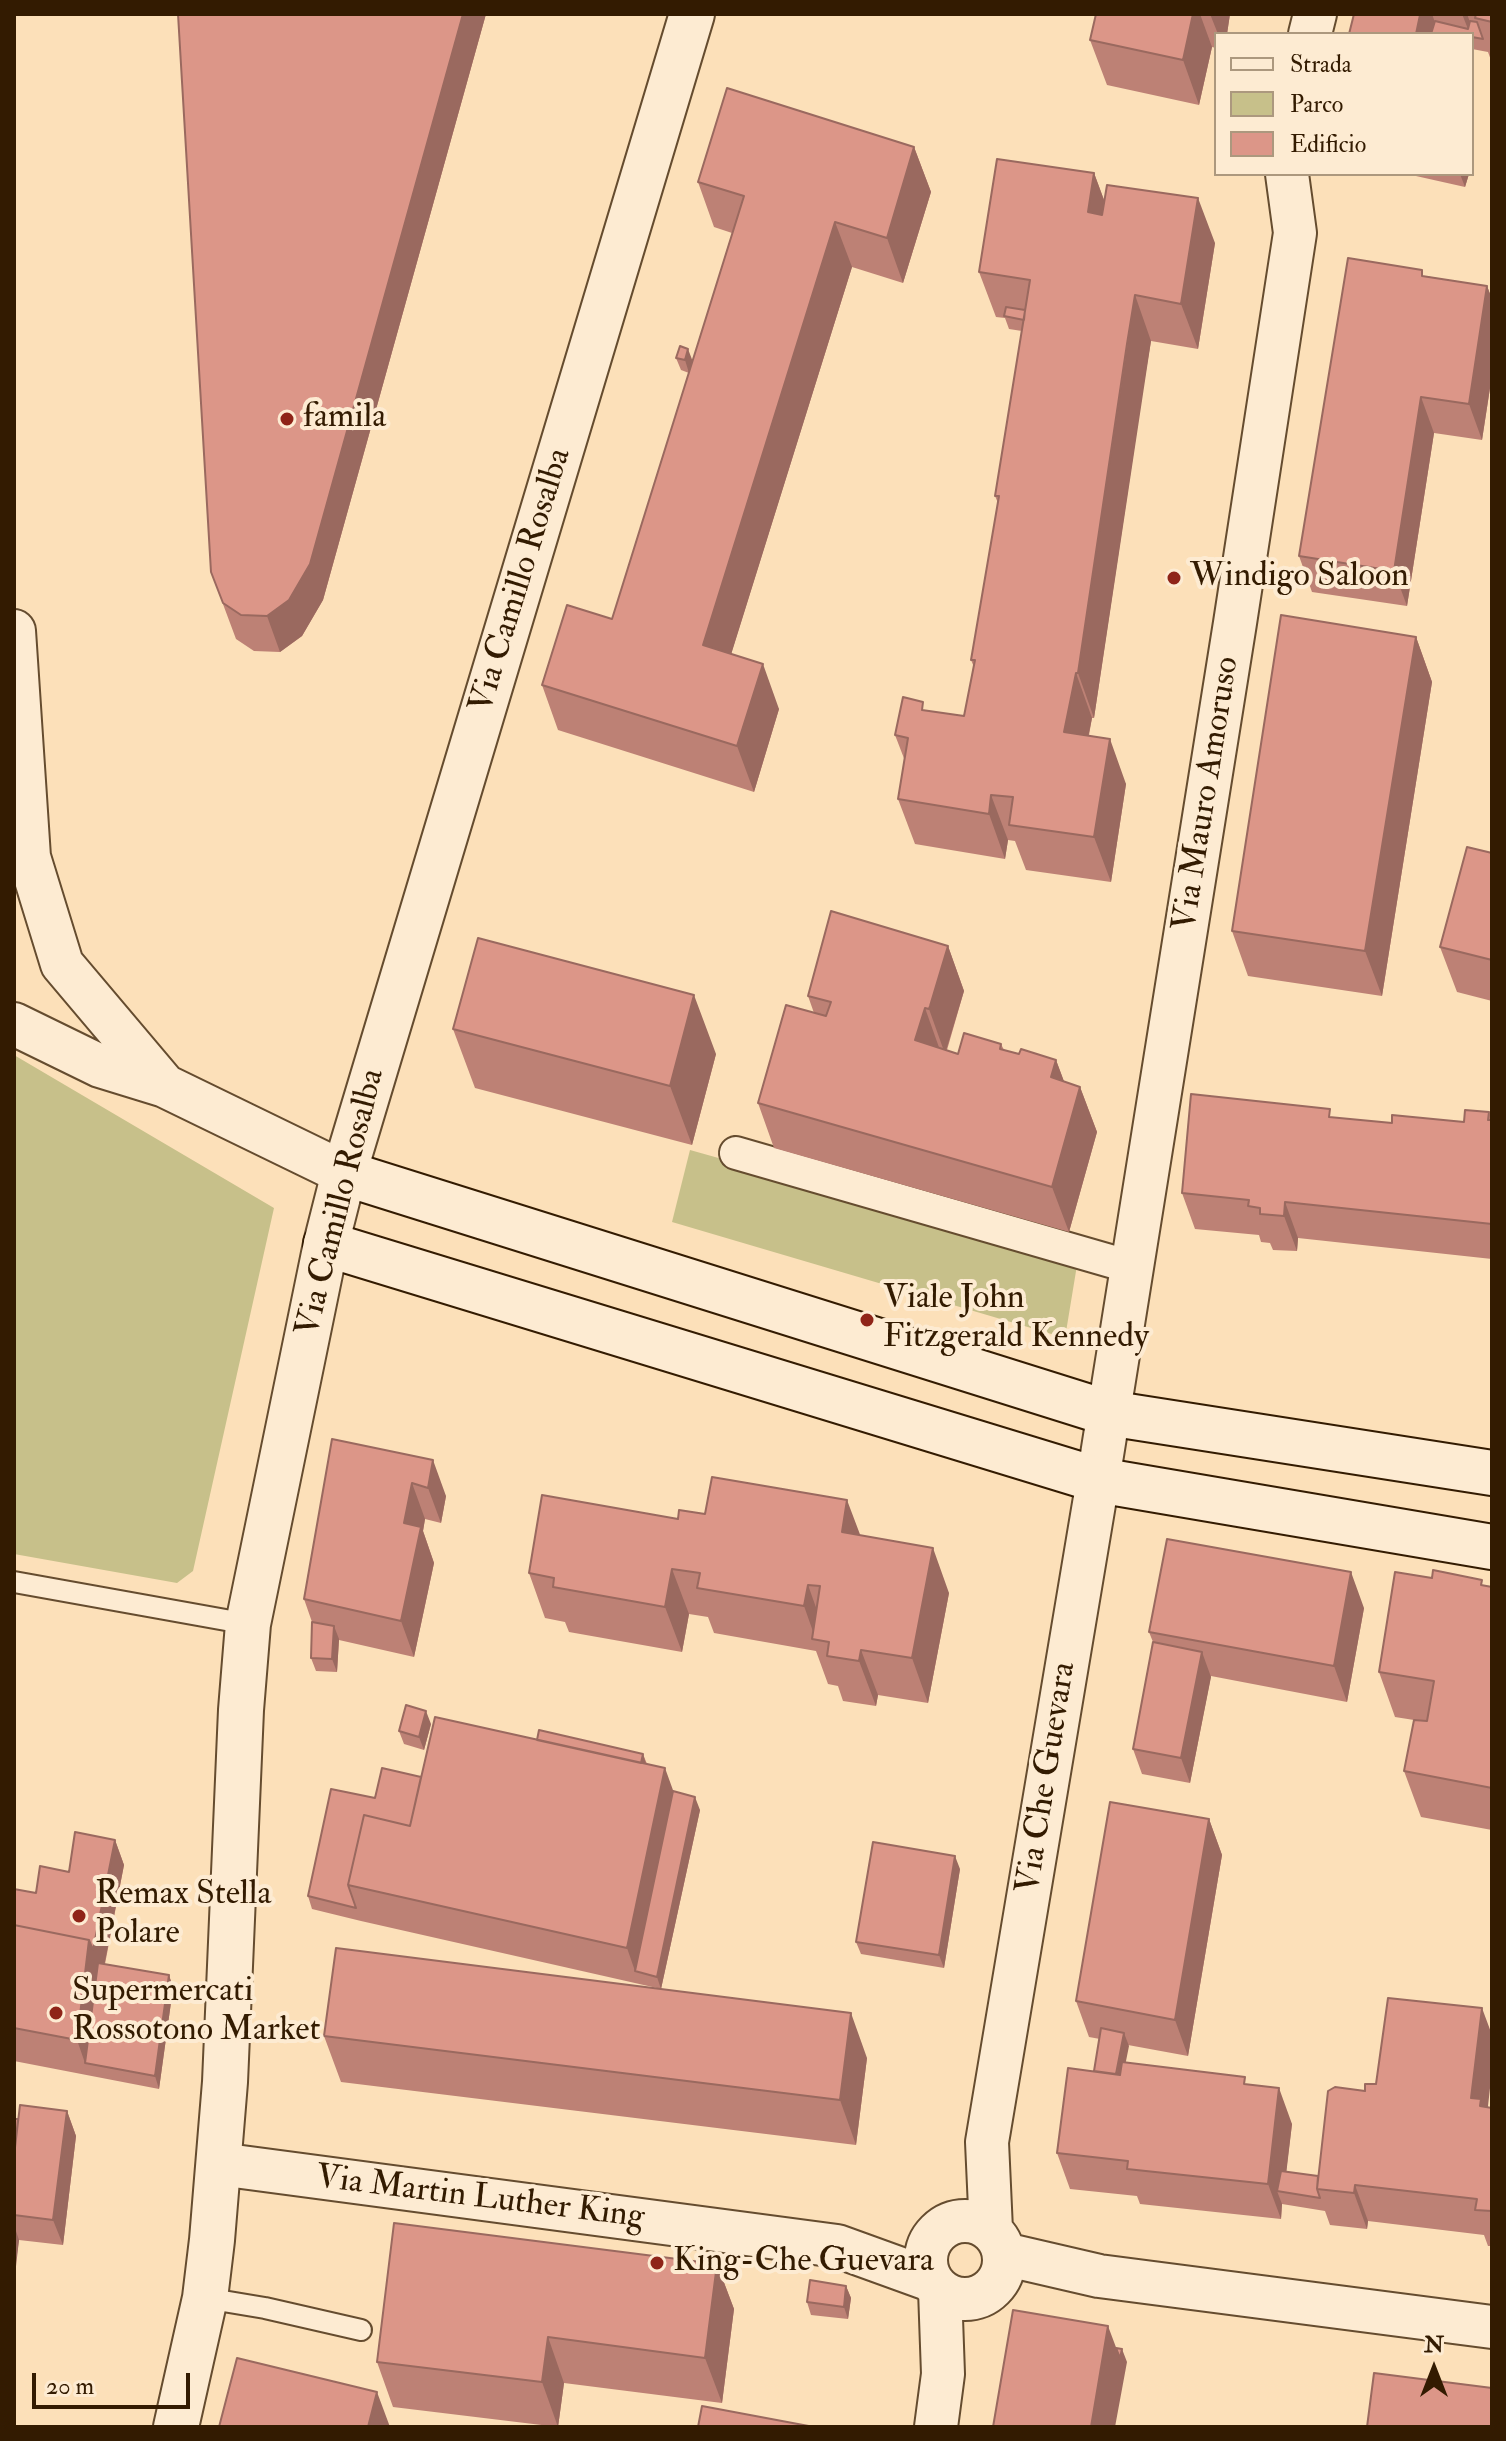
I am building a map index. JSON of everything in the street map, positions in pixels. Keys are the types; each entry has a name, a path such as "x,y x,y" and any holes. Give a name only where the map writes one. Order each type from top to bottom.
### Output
{"street":[{"name":"Via Camillo Rosalba","path":"176,2427 205,2298 219,2164 240,1722 248,1624 326,1244 344,1173 692,14"},
{"name":"Via Mauro Amoruso","path":"1108,1413 1295,233 1287,176"},
{"path":"14,631 29,857 62,964 165,1086"},
{"path":"14,1024 100,1066 165,1086 344,1173 1108,1413 1492,1473"},
{"path":"736,1153 1131,1267"},
{"path":"326,1244 1098,1480 1492,1547"},
{"name":"Via Che Guevara","path":"993,2267 987,2142 1108,1413"},
{"name":"Via Che Guevara","path":"940,2231 987,2142"},
{"name":"Via Martin Luther King","path":"219,2164 837,2246 936,2285"},
{"path":"943,2374 993,2267 979,2223 965,2220 940,2231 926,2254 926,2267 936,2285 948,2296 961,2299 993,2267 1099,2276 1492,2327"},
{"name":"Via Martin Luther King","path":"837,2246 940,2231"},
{"path":"936,2285 943,2374 936,2427"}],"lane":[{"path":"14,1582 248,1624"},
{"path":"205,2298 361,2330"}],"green space":[{"path":"14,1055 274,1208 193,1571 177,1583 14,1554"},
{"path":"690,1150 1078,1259 1065,1338 672,1222"}],"building":[{"path":"178,14 463,14 310,564 289,600 267,616 241,615 223,603 211,572"},
{"path":"1096,14 1193,14 1183,60 1090,40"},
{"path":"1354,14 1420,15 1416,32 1350,32"},
{"path":"1476,14 1492,14 1492,22 1475,18"},
{"path":"1435,21 1468,29 1470,21 1477,22 1483,39 1474,37 1474,32 1432,32"},
{"path":"727,88 914,147 887,238 835,222 703,645 763,664 737,746 542,685 567,605 612,619 744,196 698,182"},
{"path":"997,159 1094,173 1088,212 1102,215 1107,185 1198,198 1181,304 1135,295 1127,344 1078,673 1064,732 1110,739 1094,837 1009,825 1013,797 991,795 989,814 898,799 908,738 895,735 903,697 923,702 922,710 964,716 975,660 971,660 999,496 995,496 1030,280 979,272"},
{"path":"1348,258 1422,270 1422,276 1487,286 1469,404 1421,397 1394,571 1299,556"},
{"path":"1006,307 1025,310 1024,320 1004,316"},
{"path":"680,346 688,349 685,360 676,358"},
{"path":"1281,615 1416,637 1365,951 1232,931"},
{"path":"1467,847 1492,853 1492,960 1440,947"},
{"path":"831,911 948,946 929,1009 925,1008 915,1040 958,1054 964,1033 1001,1044 1000,1049 1019,1054 1021,1049 1056,1060 1051,1077 1080,1087 1052,1187 758,1103 786,1005 826,1016 831,1002 808,996"},
{"path":"478,938 694,995 670,1086 453,1029"},
{"path":"1191,1094 1330,1109 1329,1117 1392,1123 1392,1115 1464,1122 1465,1110 1489,1112 1488,1120 1492,1120 1492,1224 1285,1202 1284,1216 1260,1214 1260,1208 1248,1206 1249,1200 1182,1193"},
{"path":"332,1439 433,1460 428,1488 412,1483 404,1523 421,1527 401,1621 304,1599"},
{"path":"712,1477 847,1500 842,1532 933,1548 912,1658 861,1650 859,1661 827,1656 829,1642 812,1639 820,1586 808,1585 804,1606 697,1588 700,1573 672,1569 665,1607 553,1587 554,1578 529,1573 542,1495 678,1519 679,1510 705,1514"},
{"path":"1167,1539 1351,1572 1334,1666 1149,1632"},
{"path":"1433,1570 1482,1580 1481,1585 1492,1587 1492,1788 1404,1771 1414,1720 1427,1721 1434,1681 1379,1672 1395,1572 1432,1578"},
{"path":"312,1622 334,1626 332,1659 311,1658"},
{"path":"1153,1642 1202,1652 1181,1758 1133,1749"},
{"path":"406,1705 426,1711 419,1737 399,1731"},
{"path":"435,1717 665,1768 627,1948 348,1885 364,1815 410,1826"},
{"path":"539,1730 643,1754 641,1763 537,1740"},
{"path":"382,1768 421,1777 410,1826 364,1815 348,1885 356,1908 308,1896 331,1789 375,1798"},
{"path":"673,1791 695,1797 657,1977 635,1971"},
{"path":"1110,1802 1209,1819 1175,2020 1076,2001"},
{"path":"75,1832 115,1840 93,1950 89,1940 14,1925 14,1889 36,1893 40,1866 69,1872"},
{"path":"873,1842 955,1856 939,1955 856,1942"},
{"path":"14,1925 89,1940 77,2040 14,2028"},
{"path":"336,1948 851,2013 840,2100 324,2036"},
{"path":"98,1963 169,1975 155,2076 85,2063"},
{"path":"1388,1998 1482,2008 1471,2098 1481,2099 1480,2106 1492,2108 1492,2211 1475,2210 1477,2199 1355,2185 1354,2193 1317,2189 1328,2091 1335,2087 1365,2091 1365,2084 1376,2084"},
{"path":"1101,2028 1124,2033 1116,2074 1094,2071"},
{"path":"1122,2062 1245,2077 1244,2084 1279,2088 1268,2184 1127,2169 1128,2161 1057,2153 1068,2068 1120,2075"},
{"path":"20,2105 67,2111 53,2220 14,2215 14,2156"},
{"path":"14,2119 18,2119 14,2156"},
{"path":"1281,2171 1318,2176 1320,2198 1277,2191"},
{"path":"394,2223 717,2264 705,2358 548,2337 542,2382 377,2362"},
{"path":"810,2280 846,2286 844,2307 807,2302"},
{"path":"1013,2310 1108,2326 1091,2427 993,2427"},
{"path":"237,2358 377,2392 368,2427 219,2427"},
{"path":"1374,2373 1492,2388 1492,2427 1367,2427"},
{"path":"702,2406 814,2427 698,2427"}],"place":[{"name":"famila","path":"287,419"},
{"name":"Windigo Saloon","path":"1174,578"},
{"name":"Viale John Fitzgerald Kennedy","path":"867,1320"},
{"name":"Remax Stella Polare","path":"79,1916"},
{"name":"Supermercati Rossotono Market","path":"56,2013"},
{"name":"King-Che Guevara","path":"657,2263"}]}
